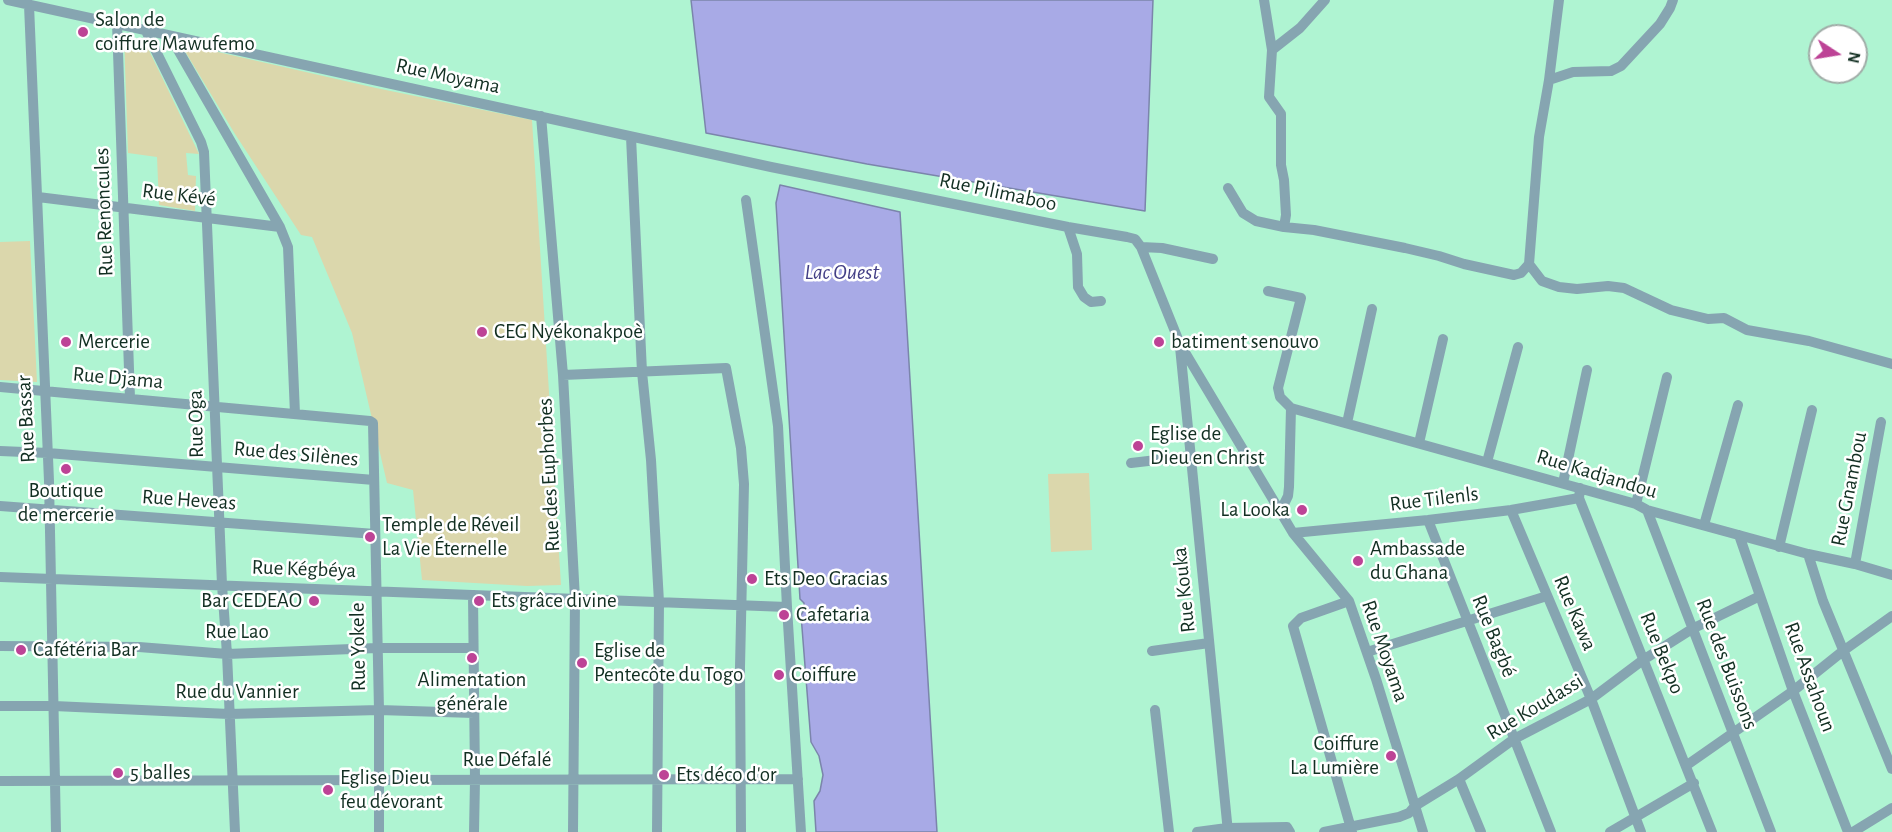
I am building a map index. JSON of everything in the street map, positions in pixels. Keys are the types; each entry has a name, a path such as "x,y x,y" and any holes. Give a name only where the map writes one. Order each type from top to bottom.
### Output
{"street":[{"name":"Rue Moyama","path":"8,0 771,167"},
{"path":"1264,0 1272,50 1269,97 1281,114 1281,165 1286,215 1284,227"},
{"path":"1272,50 1300,28 1324,0"},
{"path":"1228,188 1243,213 1256,221 1405,248 1514,275 1521,273 1529,264 1539,137 1559,0"},
{"path":"1549,80 1573,72 1611,71 1621,66 1659,24 1673,0"},
{"name":"Rue Bassar","path":"30,5 48,453 56,832"},
{"name":"Rue Renoncules","path":"117,23 130,398"},
{"name":"Rue Oga","path":"145,29 204,152 216,467 235,832"},
{"path":"170,36 280,227 289,251 295,414"},
{"name":"Rue des Euphorbes","path":"541,116 563,375 575,599 573,832"},
{"path":"631,137 642,372 651,460 659,602 657,832"},
{"name":"Rue Pilimaboo","path":"771,167 1127,237 1135,239 1141,246 1213,259"},
{"name":"Rue Kévé","path":"38,197 280,227"},
{"path":"746,201 778,426 801,832"},
{"path":"1068,227 1077,254 1078,287 1084,297 1091,302 1101,301"},
{"name":"Rue Moyama","path":"1141,246 1180,344 1293,533 1349,602 1367,652 1423,832"},
{"path":"1529,264 1542,280 1549,284 1576,289 1608,286 1624,288 1671,310 1708,320 1724,318 1747,330 1809,341 1892,364"},
{"path":"1268,291 1301,298 1278,388 1280,397 1291,408 1288,492 1280,512"},
{"path":"1347,423 1372,309"},
{"path":"1419,443 1443,339"},
{"name":"Rue Kouka","path":"1180,344 1228,830"},
{"path":"1487,462 1518,347"},
{"path":"563,375 726,368 743,469 741,832"},
{"path":"1563,483 1587,370"},
{"path":"1636,504 1667,377"},
{"name":"Rue Djama","path":"0,387 370,420 374,425"},
{"path":"1704,525 1738,405"},
{"name":"Rue Kadjandou","path":"1291,408 1563,483 1580,493 1636,504 1647,510 1779,547 1892,575"},
{"path":"1779,547 1812,411"},
{"name":"Rue Gnambou","path":"1855,564 1881,422"},
{"name":"Rue Yokele","path":"374,425 379,832"},
{"name":"Rue des Silènes","path":"0,451 374,480"},
{"path":"1131,463 1191,456"},
{"name":"Rue Tilenls","path":"1293,533 1511,510 1580,493"},
{"name":"Rue Bekpo","path":"1580,493 1643,660 1712,832"},
{"name":"Rue Heveas","path":"0,506 375,534"},
{"name":"Rue Kawa","path":"1511,510 1591,699 1641,832"},
{"name":"Rue des Buissons","path":"1647,510 1772,832"},
{"name":"Rue Bagbé","path":"1428,520 1551,832"},
{"name":"Rue Assahoun","path":"1739,535 1793,690 1848,832"},
{"path":"1808,554 1823,601 1892,769"},
{"name":"Rue Kégbéya","path":"0,577 787,607"},
{"path":"473,595 474,832"},
{"path":"1367,652 1547,596"},
{"name":"Rue Koudassi","path":"1324,832 1352,830 1409,813 1415,806 1459,779 1514,739 1591,699 1643,660 1692,629 1760,596"},
{"path":"1349,602 1301,618 1293,626 1352,830"},
{"path":"1687,765 1892,616"},
{"path":"1152,651 1209,643"},
{"name":"Rue Lao","path":"0,646 139,647 227,654 377,648 473,648"},
{"name":"Rue du Vannier","path":"0,706 54,706 229,714 379,710 474,713"},
{"path":"1155,710 1168,832"},
{"name":"Rue Défalé","path":"0,781 798,779"},
{"path":"1459,779 1480,832"},
{"path":"1610,832 1694,783"},
{"path":"1853,832 1892,808"},
{"path":"1197,832 1287,827 1290,832"}],"shaded area":[{"path":"124,36 144,40 199,154 186,153 188,175 196,176 195,211 159,205 157,157 128,153"},
{"path":"187,45 376,88 532,120 561,585 527,586 422,580 413,490 387,483 352,333 312,237 301,235 235,134 183,48"},
{"path":"30,241 37,382 0,380 0,242"},
{"path":"1089,473 1092,550 1051,552 1048,474"}],"water":[{"path":"691,0 1153,0 1145,211 867,164 706,133"},
{"name":"Lac Ouest","path":"780,185 900,212 937,832 816,832 814,801 820,791 823,775 819,756 811,742 801,615 804,603 800,599 776,203"}],"place":[{"name":"Salon de coiffure Mawufemo","path":"83,32"},
{"name":"CEG Nyékonakpoè","path":"482,332"},
{"name":"Mercerie","path":"66,342"},
{"name":"batiment senouvo","path":"1159,342"},
{"name":"Eglise de Dieu en Christ","path":"1138,446"},
{"name":"Boutique de mercerie","path":"66,469"},
{"name":"La Looka","path":"1302,510"},
{"name":"Temple de Réveil La Vie Éternelle","path":"370,537"},
{"name":"Ambassade du Ghana","path":"1358,561"},
{"name":"Ets Deo Gracias","path":"752,579"},
{"name":"Bar CEDEAO","path":"314,601"},
{"name":"Ets grâce divine","path":"479,601"},
{"name":"Cafetaria","path":"784,615"},
{"name":"Cafétéria Bar","path":"21,650"},
{"name":"Alimentation générale","path":"472,658"},
{"name":"Eglise de Pentecôte du Togo","path":"582,663"},
{"name":"Coiffure","path":"779,675"},
{"name":"Coiffure La Lumière","path":"1391,756"},
{"name":"5 balles","path":"118,773"},
{"name":"Ets déco d'or","path":"664,775"},
{"name":"Eglise Dieu feu dévorant","path":"328,790"}]}
